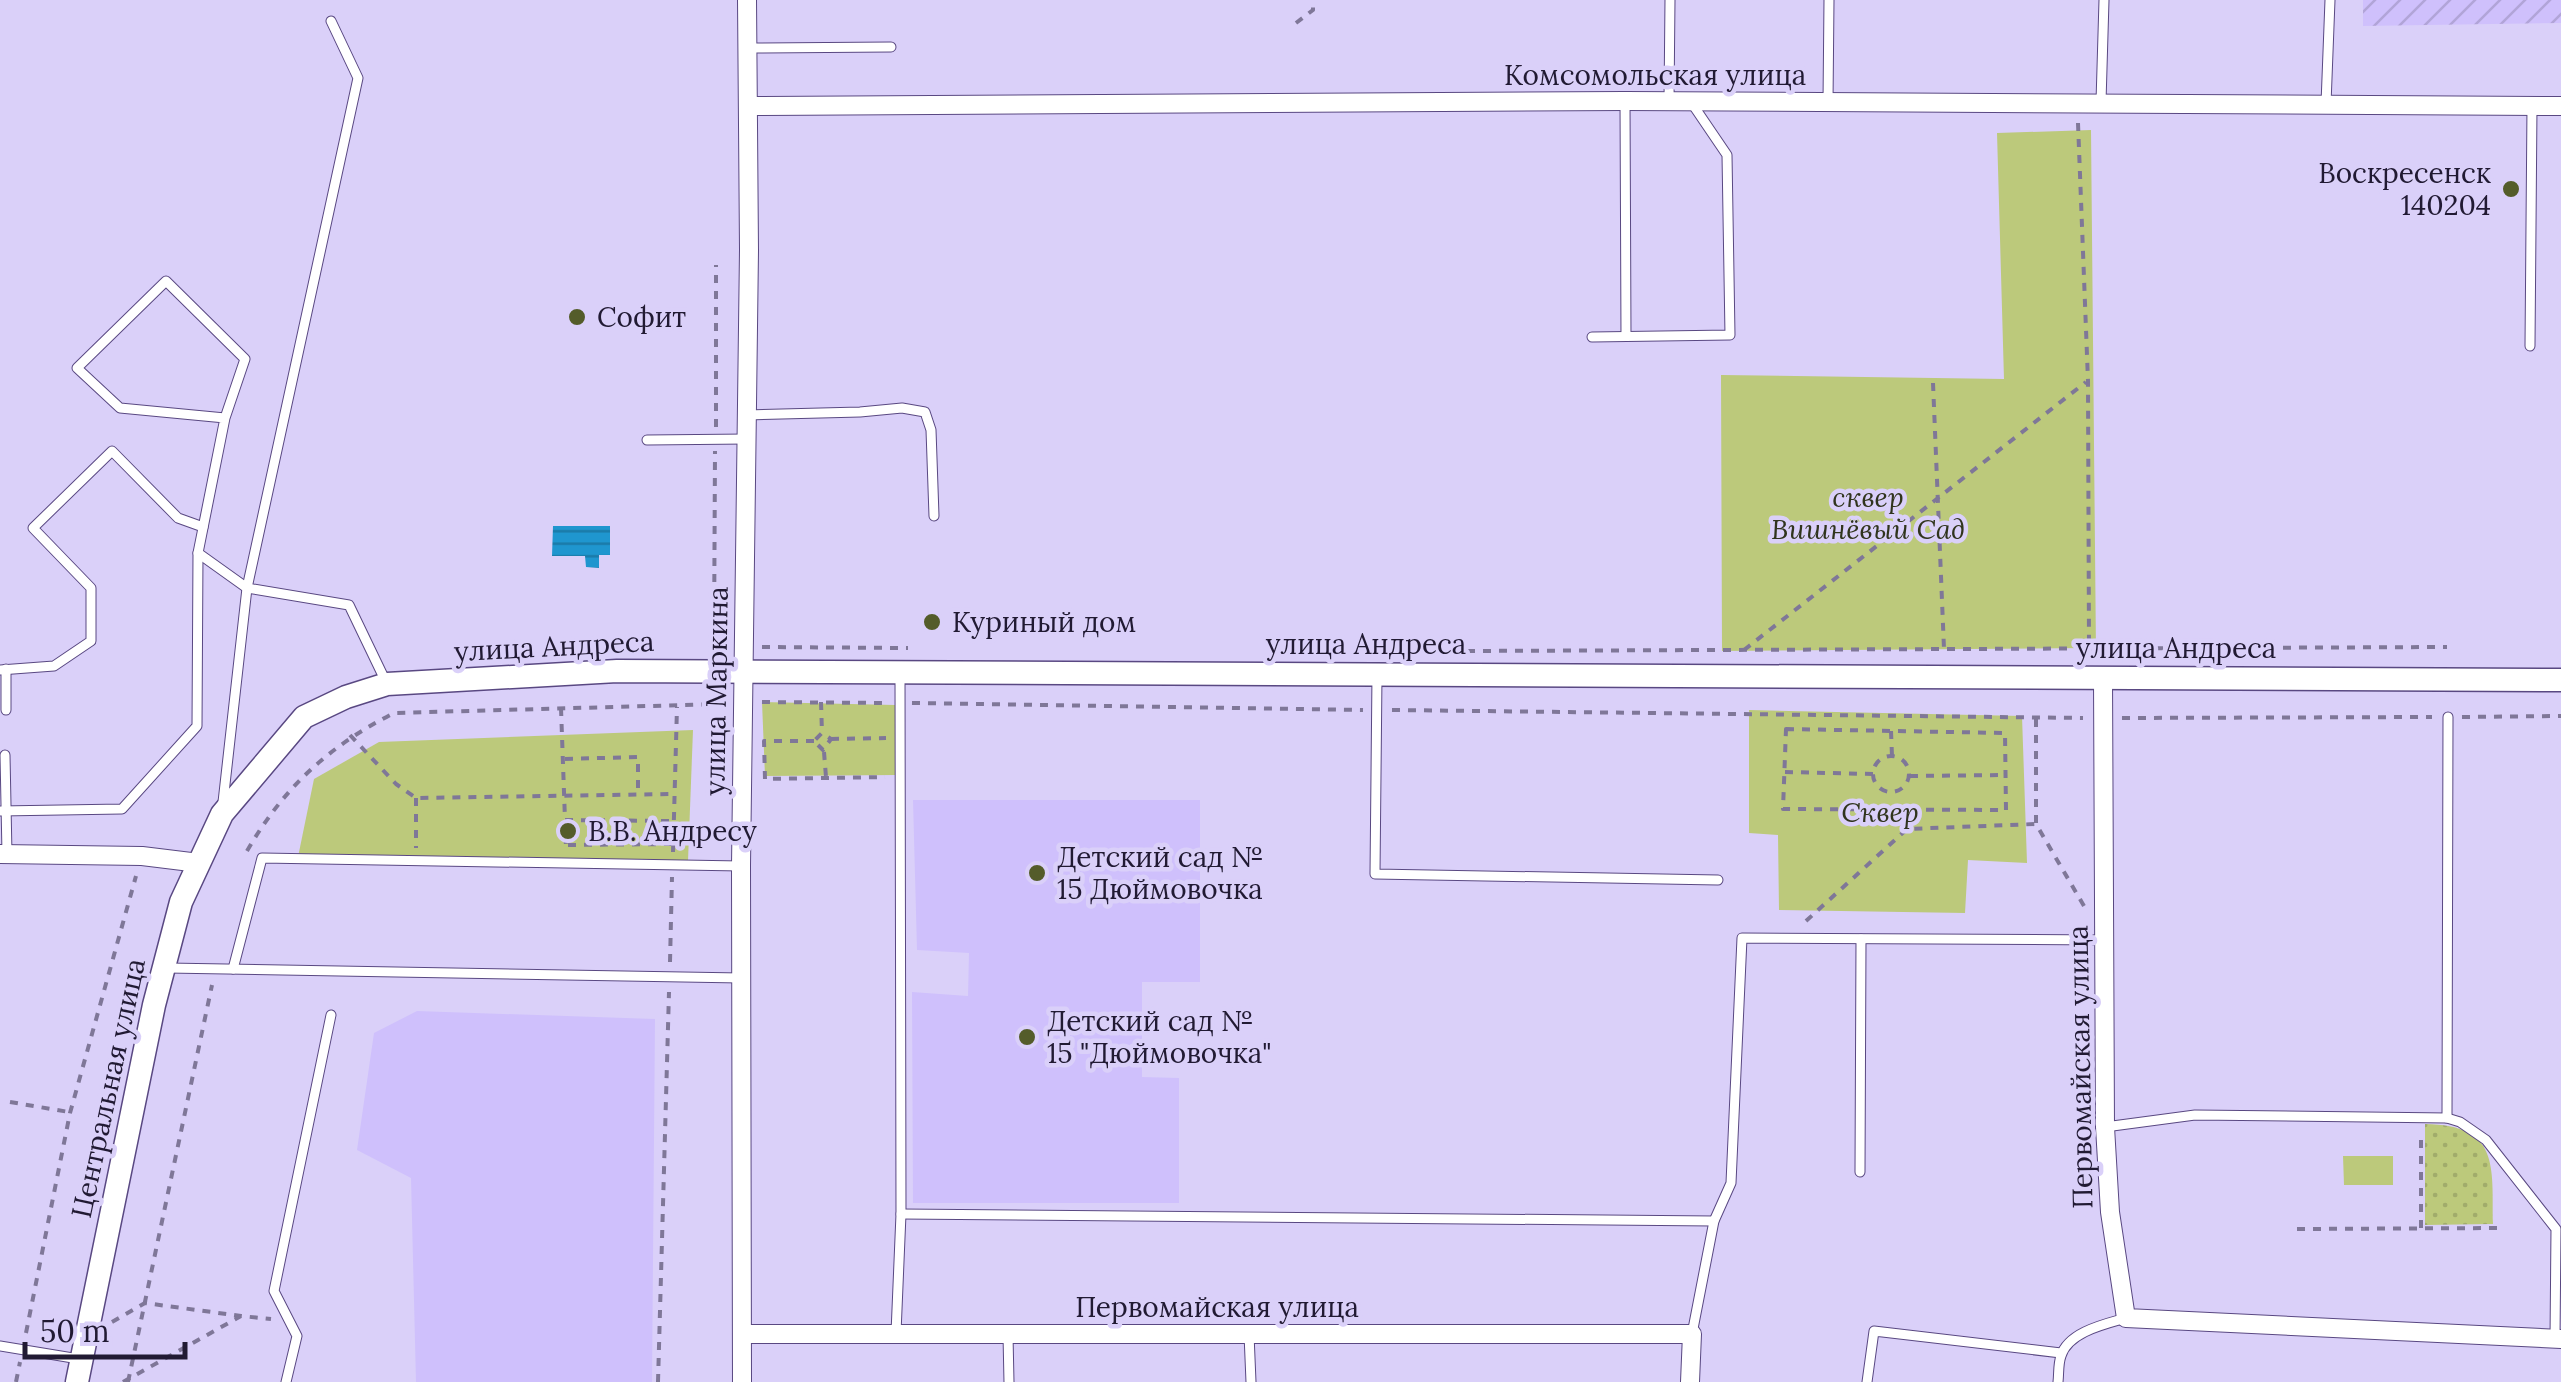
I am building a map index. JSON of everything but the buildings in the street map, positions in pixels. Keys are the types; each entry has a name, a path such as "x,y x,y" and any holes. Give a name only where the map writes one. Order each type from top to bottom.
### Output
{"street":[{"name":"улица Маркина","path":"742,1382 747,0"},
{"name":"Комсомольская улица","path":"748,106 1625,101 2561,106"},
{"name":"улица Андреса","path":"222,814 304,717 346,697 388,684 618,671 2561,680"},
{"name":"Первомайская улица","path":"2103,678 2105,1127 2110,1212 2126,1318"},
{"name":"Центральная улица","path":"81,1359 181,902 222,814"},
{"path":"4,854 142,856 199,863"},
{"path":"2126,1318 2558,1339"},
{"name":"Первомайская улица","path":"743,1334 1692,1334"},
{"path":"1690,1382 1692,1334"}],"lane":[{"path":"1668,102 1670,0"},
{"path":"1828,103 1829,0"},
{"path":"2101,104 2104,0"},
{"path":"2326,104 2330,0"},
{"path":"222,814 247,588 358,78 331,21"},
{"path":"748,48 892,47"},
{"path":"1625,101 1626,336"},
{"path":"1592,337 1730,336 1726,156 1691,102"},
{"path":"2530,346 2532,106"},
{"path":"3,811 122,809 197,726 198,552 226,418 244,358 166,281 78,368 120,408 226,418"},
{"path":"747,414 902,408 925,412 931,430 934,516"},
{"path":"647,440 747,439"},
{"path":"6,710 3,670 54,666 91,641 91,588 34,528 112,451 178,518 203,527"},
{"path":"198,552 247,588 349,605 388,684"},
{"path":"896,1336 901,1214 900,672"},
{"path":"1378,674 1374,874 1718,880"},
{"path":"2447,1118 2448,717"},
{"path":"4,854 5,756"},
{"path":"233,969 262,858 741,866"},
{"path":"1692,1334 1714,1222 1731,1182 1742,938 2105,940"},
{"path":"1860,1172 1861,939"},
{"path":"164,968 744,978"},
{"path":"286,1382 297,1336 274,1291 331,1015"},
{"path":"2105,1127 2195,1114 2447,1118 2460,1122 2486,1140 2556,1229 2558,1339"},
{"path":"901,1214 1714,1222"},
{"path":"2058,1382 2061,1353 2080,1335 2126,1318"},
{"path":"1867,1382 1874,1330 2061,1353"},
{"path":"1008,1334 1009,1382"},
{"path":"1249,1334 1250,1382"},
{"path":"0,1346 81,1359"}],"path":[{"path":"1296,23 1313,10 1314,0"},
{"path":"2078,118 2088,380 2089,648"},
{"path":"1744,650 2088,380"},
{"path":"1934,382 1944,649"},
{"path":"762,647 920,648"},
{"path":"1468,651 2447,647"},
{"path":"762,702 2036,718 2561,716"},
{"path":"821,702 822,732 827,745 826,777"},
{"path":"243,866 248,848 296,782 350,735 394,713 722,704"},
{"path":"658,1382 677,705"},
{"path":"562,708 566,847 673,844"},
{"path":"2036,718 2036,824 2085,907"},
{"path":"1786,729 2004,733 2006,810 1783,809 1784,772 1786,729"},
{"path":"1891,731 1892,756"},
{"path":"814,740 822,732"},
{"path":"350,735 396,784 416,798 674,794"},
{"path":"827,745 892,738"},
{"path":"838,749 814,740 764,742 765,779 900,776"},
{"path":"1892,756 1903,761 1910,776 1904,786 1892,792 1880,788 1874,774 1880,760 1892,756"},
{"path":"563,759 638,757 638,795"},
{"path":"1784,772 1874,774"},
{"path":"1910,776 2005,775"},
{"path":"416,798 416,843"},
{"path":"565,820 674,821"},
{"path":"1788,938 1907,829 2036,824"},
{"path":"16,1382 70,1112 138,871"},
{"path":"127,1381 216,969"},
{"path":"10,1102 70,1112"},
{"path":"2421,1118 2421,1228"},
{"path":"2297,1229 2501,1228"},
{"path":"81,1359 145,1303 289,1320"},
{"path":"127,1381 241,1316"}],"shaded area":[{"path":"2363,0 2561,0 2561,23 2363,26"},
{"name":"Детский сад № 15 \"Дюймовочка\"","path":"913,800 1200,800 1200,982 1142,982 1142,1077 1179,1078 1179,1203 913,1203 912,992 968,996 969,953 917,950"},
{"path":"417,1011 655,1019 652,1382 416,1382 411,1178 357,1150 374,1033"}],"green space":[{"name":"сквер Вишнёвый Сад","path":"2091,130 2096,652 2089,648 1722,651 1721,375 2004,379 1997,133"},
{"path":"762,702 895,705 897,775 765,776"},
{"name":"Сквер","path":"1749,710 2022,716 2027,863 1968,860 1965,913 1779,910 1778,835 1749,833"},
{"path":"693,730 688,861 298,857 314,779 379,742"},
{"path":"2425,1124 2449,1126 2479,1141 2491,1167 2493,1224 2425,1225"},
{"path":"2343,1156 2393,1156 2393,1185 2344,1185"}],"water":[{"path":"553,526 610,526 610,555 599,555 599,568 586,567 585,556 552,556"}],"place":[{"name":"Воскресенск 140204","path":"2511,189"},
{"name":"Софит","path":"577,317"},
{"name":"Куриный дом","path":"932,622"},
{"name":"В.В. Андресу","path":"568,831"},
{"name":"Детский сад № 15 Дюймовочка","path":"1037,873"},
{"name":"Детский сад № 15 \"Дюймовочка\"","path":"1027,1037"}]}
